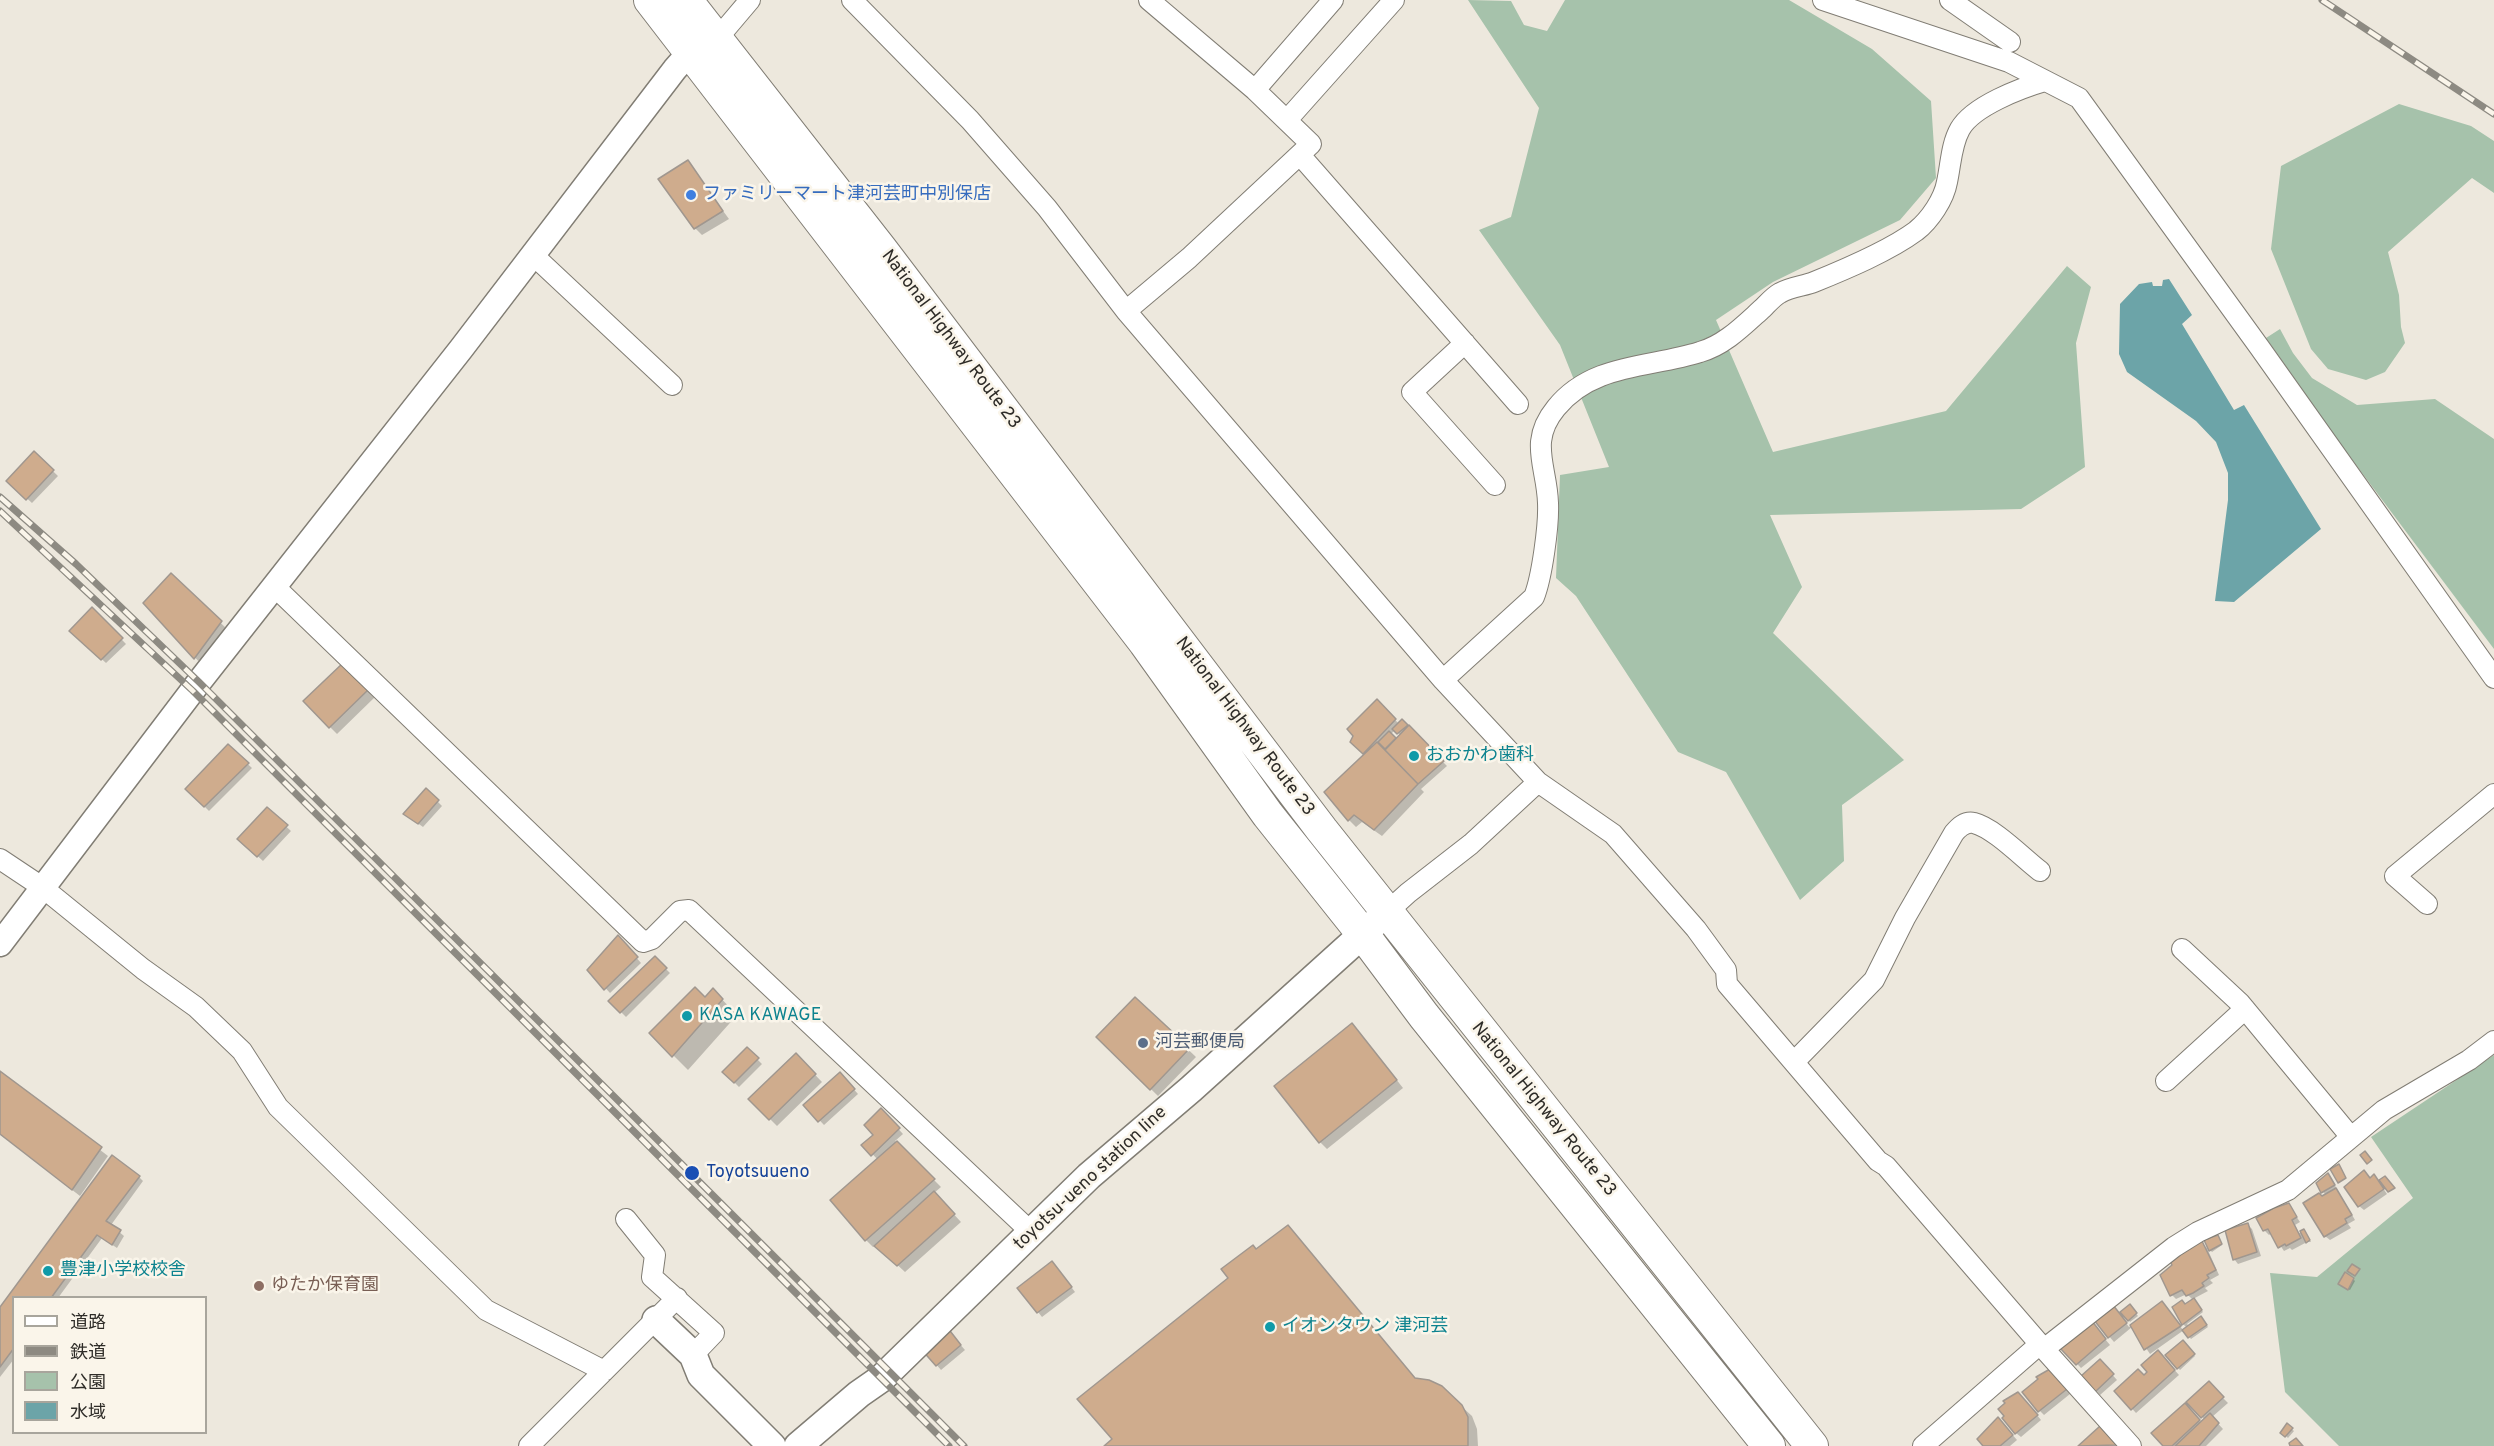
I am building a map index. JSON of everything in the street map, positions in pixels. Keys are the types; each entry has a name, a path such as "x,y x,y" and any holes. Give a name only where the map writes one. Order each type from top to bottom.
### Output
{"highway":[{"name":"National Highway Route 23","path":"650,0 704,46 881,249 1386,913 1812,1446"},
{"name":"National Highway Route 23","path":"686,0 704,46 1145,643 1268,815 1362,933 1424,1016 1768,1446"}],"main road":[{"name":"toyotsu-ueno station line","path":"798,1446 858,1394 882,1378 1089,1176 1199,1082 1386,913"},
{"path":"656,1320 693,1355 700,1375 771,1446"}],"street":[{"path":"0,944 42,886 454,358 675,69 704,46 750,0"},
{"path":"852,0 978,129 1047,208 1126,311 1443,680 1539,782 1613,834 1696,929 1726,970 1726,984 2042,1347 2132,1446"},
{"path":"1126,311 1190,258 1311,144 1254,90 1149,0"},
{"path":"1254,90 1333,0"},
{"path":"1287,120 1394,0"},
{"path":"1823,0 2009,62 2079,98 2494,678"},
{"path":"1950,0 2010,42"},
{"path":"1443,680 1534,597 1539,583 1548,503 1539,453 1541,439 1544,426 1567,395 1582,384 1621,368 1701,352 1726,340 1780,292 1812,283 1862,261 1916,231 1938,203 1947,185 1953,148 1960,129 1969,118 2010,94 2045,81"},
{"path":"1300,154 1518,404"},
{"path":"532,254 672,385"},
{"path":"1465,343 1412,392 1495,485"},
{"path":"274,587 643,942 652,939 680,910 689,910 1031,1232"},
{"path":"1386,913 1471,844 1539,782"},
{"path":"2427,904 2395,876 2494,794"},
{"path":"1794,1062 1874,980 1905,918 1960,826 1973,822 1985,828 2040,871"},
{"path":"0,859 42,886 144,969 196,1007 242,1051 278,1107 486,1310 604,1371"},
{"path":"2182,949 2245,1009 2350,1136"},
{"path":"2166,1081 2245,1009"},
{"path":"1923,1446 2042,1347 2174,1247 2198,1232 2288,1190 2350,1136 2389,1106 2469,1060 2494,1041"},
{"path":"626,1219 655,1255 652,1277 714,1333 693,1355"},
{"path":"529,1446 677,1298"}],"green space":[{"path":"1468,0 1511,1 1524,25 1547,31 1565,0 1789,0 1872,49 1931,101 1936,178 1900,220 1773,282 1716,320 1773,452 1946,411 2067,266 2091,287 2076,343 2085,467 2021,509 1770,515 1802,587 1773,633 1904,760 1842,805 1844,861 1800,900 1726,772 1678,752 1576,596 1556,578 1560,475 1609,467 1560,345 1479,230 1511,217 1539,108"},
{"path":"2399,104 2471,126 2494,141 2494,193 2472,178 2388,252 2399,295 2401,327 2405,343 2385,372 2366,380 2328,369 2311,349 2271,249 2281,166"},
{"path":"2280,329 2293,353 2312,378 2357,405 2435,399 2494,439 2494,649 2341,445 2266,338"},
{"path":"2494,1055 2494,1446 2339,1446 2285,1392 2270,1273 2317,1277 2413,1198 2371,1137"}],"water":[{"path":"2169,279 2192,315 2182,324 2234,410 2244,405 2321,529 2234,602 2215,601 2228,500 2228,473 2216,442 2196,421 2127,372 2119,354 2120,304 2139,284 2152,282 2153,286 2162,286 2163,280"}],"building":[{"name":"ファミリーマート津河芸町中別保店","path":"688,160 723,211 694,229 658,179"},
{"path":"34,451 54,470 26,500 6,481"},
{"path":"171,573 222,621 194,659 143,603"},
{"path":"92,607 123,638 101,660 69,631"},
{"path":"344,662 369,689 329,728 303,701"},
{"path":"1377,699 1396,719 1363,754 1350,742 1353,736 1347,729"},
{"path":"1402,719 1408,725 1397,734 1392,729"},
{"name":"おおかわ歯科","path":"1409,725 1444,761 1418,784 1385,750"},
{"path":"1389,731 1396,738 1385,749 1378,742"},
{"path":"1377,742 1418,784 1374,830 1354,815 1348,821 1324,792"},
{"path":"228,744 249,763 204,807 185,789"},
{"path":"426,788 439,800 418,824 403,814"},
{"path":"267,807 288,825 257,857 237,839"},
{"path":"618,935 638,957 604,990 587,970"},
{"path":"655,956 667,968 620,1013 608,1001"},
{"name":"KASA KAWAGE","path":"695,987 705,997 713,988 723,999 672,1057 649,1033"},
{"name":"河芸郵便局","path":"1135,997 1190,1048 1150,1090 1096,1037"},
{"path":"1352,1023 1397,1080 1319,1143 1274,1086"},
{"path":"747,1047 759,1058 734,1083 722,1072"},
{"path":"796,1053 816,1074 769,1120 748,1099"},
{"path":"0,1071 102,1147 72,1190 0,1134"},
{"path":"840,1072 855,1089 818,1122 803,1105"},
{"path":"881,1108 900,1128 871,1156 861,1145 873,1135 864,1125"},
{"path":"897,1141 935,1179 865,1241 830,1200"},
{"path":"2365,1151 2372,1160 2367,1164 2360,1155"},
{"name":"豊津小学校校舎","path":"112,1155 140,1176 106,1221 121,1230 112,1245 97,1235 52,1296 12,1296 12,1351 0,1367 0,1307"},
{"path":"2339,1164 2346,1178 2338,1183 2330,1169"},
{"path":"2364,1170 2370,1178 2374,1174 2384,1189 2358,1207 2344,1187"},
{"path":"2328,1173 2335,1185 2321,1193 2316,1183"},
{"path":"2385,1176 2395,1188 2388,1192 2379,1180"},
{"path":"2336,1188 2352,1215 2345,1219 2347,1223 2324,1237 2303,1203 2319,1193 2322,1196"},
{"path":"934,1191 955,1214 897,1266 874,1246"},
{"path":"2289,1203 2297,1217 2292,1220 2301,1238 2278,1248 2268,1229 2263,1231 2256,1218"},
{"path":"2248,1223 2257,1252 2233,1260 2225,1230"},
{"name":"イオンタウン 津河芸","path":"1288,1225 1415,1378 1429,1380 1442,1386 1462,1405 1468,1417 1468,1446 1104,1446 1112,1439 1077,1399 1228,1278 1221,1269 1253,1245 1256,1249"},
{"path":"2304,1229 2310,1240 2306,1243 2300,1231"},
{"path":"2218,1235 2222,1244 2209,1251 2204,1240"},
{"path":"2202,1241 2216,1270 2207,1275 2209,1278 2202,1283 2204,1286 2193,1293 2186,1296 2182,1290 2170,1296 2160,1275 2172,1265 2170,1261"},
{"path":"1052,1261 1072,1287 1037,1313 1017,1288"},
{"path":"2352,1264 2360,1269 2355,1276 2347,1271"},
{"path":"2345,1272 2354,1278 2348,1290 2338,1284"},
{"path":"2194,1298 2202,1310 2182,1325 2172,1307 2182,1300 2185,1304"},
{"path":"2162,1301 2181,1326 2144,1350 2130,1325"},
{"path":"2130,1304 2137,1313 2128,1321 2120,1312"},
{"path":"2113,1305 2127,1323 2108,1338 2094,1320"},
{"path":"2201,1316 2207,1325 2188,1338 2182,1330"},
{"path":"2092,1321 2106,1339 2076,1365 2059,1347"},
{"path":"947,1327 961,1345 936,1366 921,1349"},
{"path":"2183,1340 2195,1354 2177,1369 2165,1355"},
{"path":"2158,1350 2175,1370 2131,1410 2114,1391 2138,1369 2144,1375 2147,1372 2141,1365"},
{"path":"2100,1359 2114,1374 2095,1392 2081,1376"},
{"path":"2050,1369 2067,1389 2038,1412 2022,1392 2038,1379 2036,1377"},
{"path":"2209,1381 2224,1397 2201,1418 2186,1402"},
{"path":"2018,1392 2038,1415 2015,1434 1998,1409 2005,1403 2003,1401"},
{"path":"2185,1403 2200,1420 2172,1446 2163,1446 2151,1433"},
{"path":"2210,1413 2219,1423 2199,1446 2175,1446"},
{"path":"1998,1417 2013,1435 2000,1446 1983,1446 1977,1439"},
{"path":"2287,1423 2293,1428 2285,1437 2280,1433"},
{"path":"2100,1426 2117,1445 2078,1446"},
{"path":"2296,1438 2303,1446 2290,1446 2289,1443"}],"railway":[{"path":"2322,0 2494,114"},
{"path":"0,497 76,564 199,682 964,1446"},
{"path":"0,511 193,691 949,1446"}],"place":[{"name":"ファミリーマート津河芸町中別保店","path":"691,195"},
{"name":"おおかわ歯科","path":"1414,756"},
{"name":"KASA KAWAGE","path":"687,1016"},
{"name":"河芸郵便局","path":"1143,1043"},
{"name":"Toyotsuueno","path":"692,1173"},
{"name":"豊津小学校校舎","path":"48,1271"},
{"name":"ゆたか保育園","path":"259,1286"},
{"name":"イオンタウン 津河芸","path":"1270,1327"}]}
